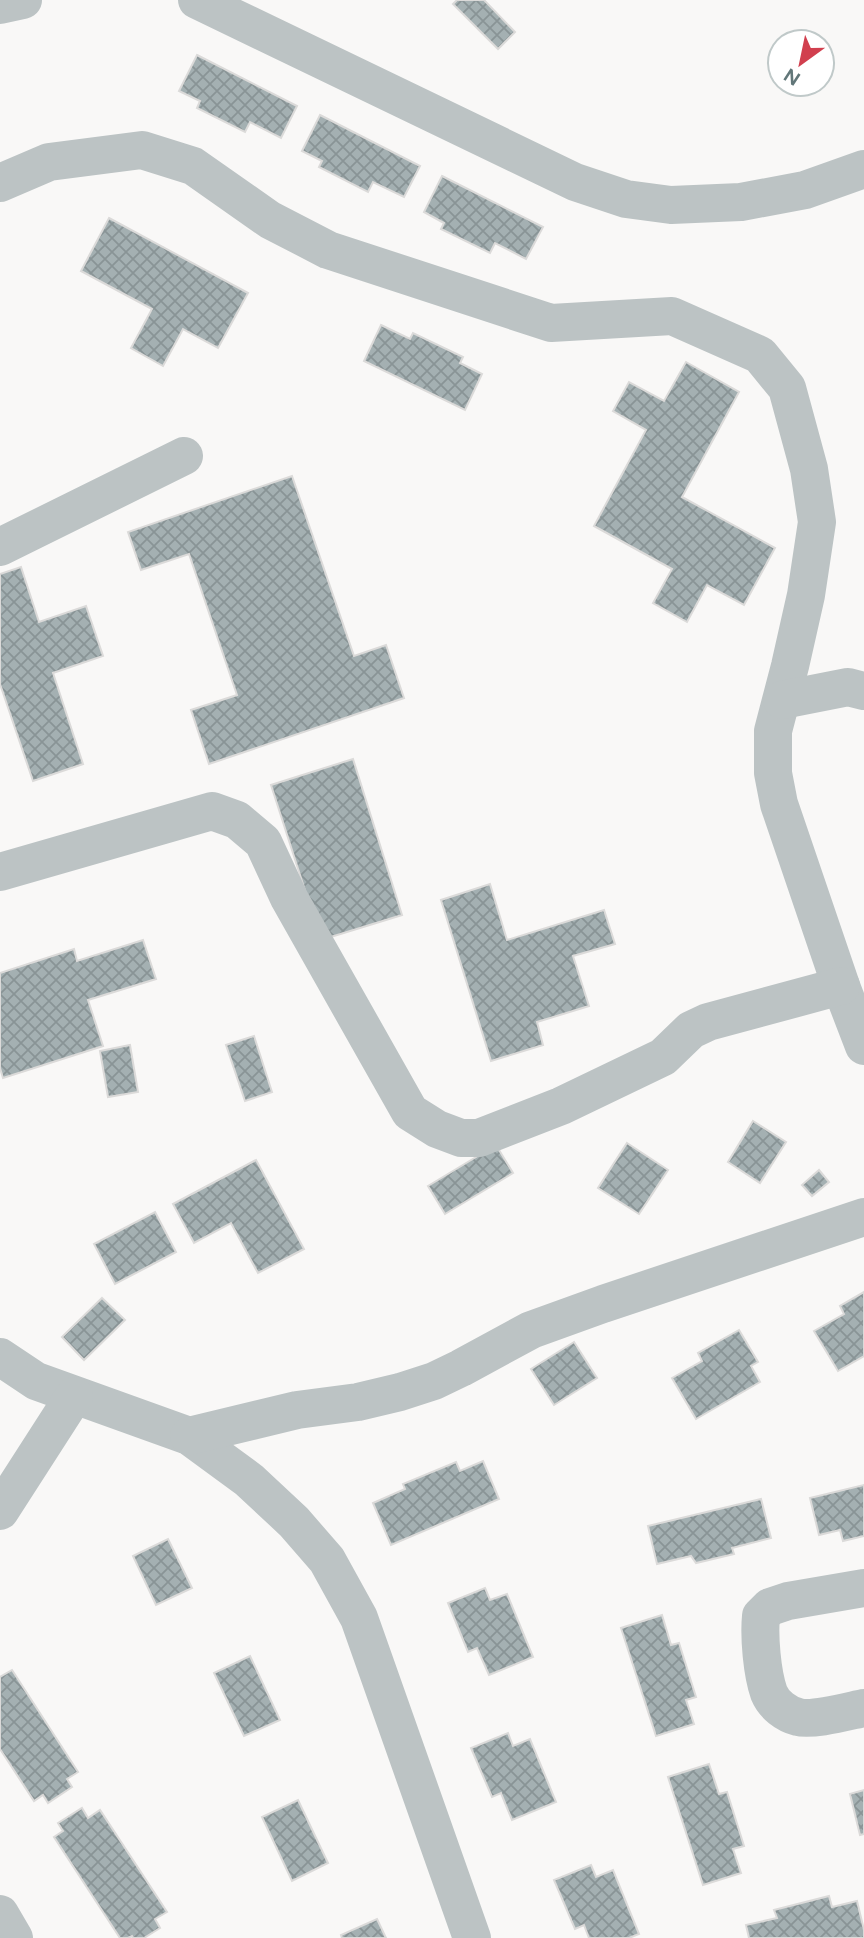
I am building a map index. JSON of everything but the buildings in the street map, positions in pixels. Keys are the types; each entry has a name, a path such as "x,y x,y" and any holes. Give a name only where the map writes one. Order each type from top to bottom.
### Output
{"street":[{"path":"0,5 23,0"},
{"path":"197,0 575,182 626,199 671,205 741,202 805,190 864,169"},
{"path":"0,183 49,162 142,150 193,166 270,220 328,250 551,323 672,316 760,355 787,388 810,469 817,522 806,595 773,731 773,773 779,804 864,1046"},
{"path":"0,547 184,456"},
{"path":"782,700 848,687 864,691"},
{"path":"0,872 212,811 237,821 263,842 289,898 410,1112 437,1129 461,1138 480,1138 561,1107 663,1057 691,1030 708,1022 841,986"},
{"path":"189,1436 297,1409 358,1402 434,1381 531,1330 864,1216"},
{"path":"0,1357 36,1381 189,1436 249,1480 294,1522 327,1560 359,1618 472,1938"},
{"path":"0,1511 74,1396"},
{"path":"864,1588 788,1601 771,1607 761,1616 760,1632 761,1654 770,1695 782,1710 800,1718 864,1708"},
{"path":"0,1914 14,1938"}]}
